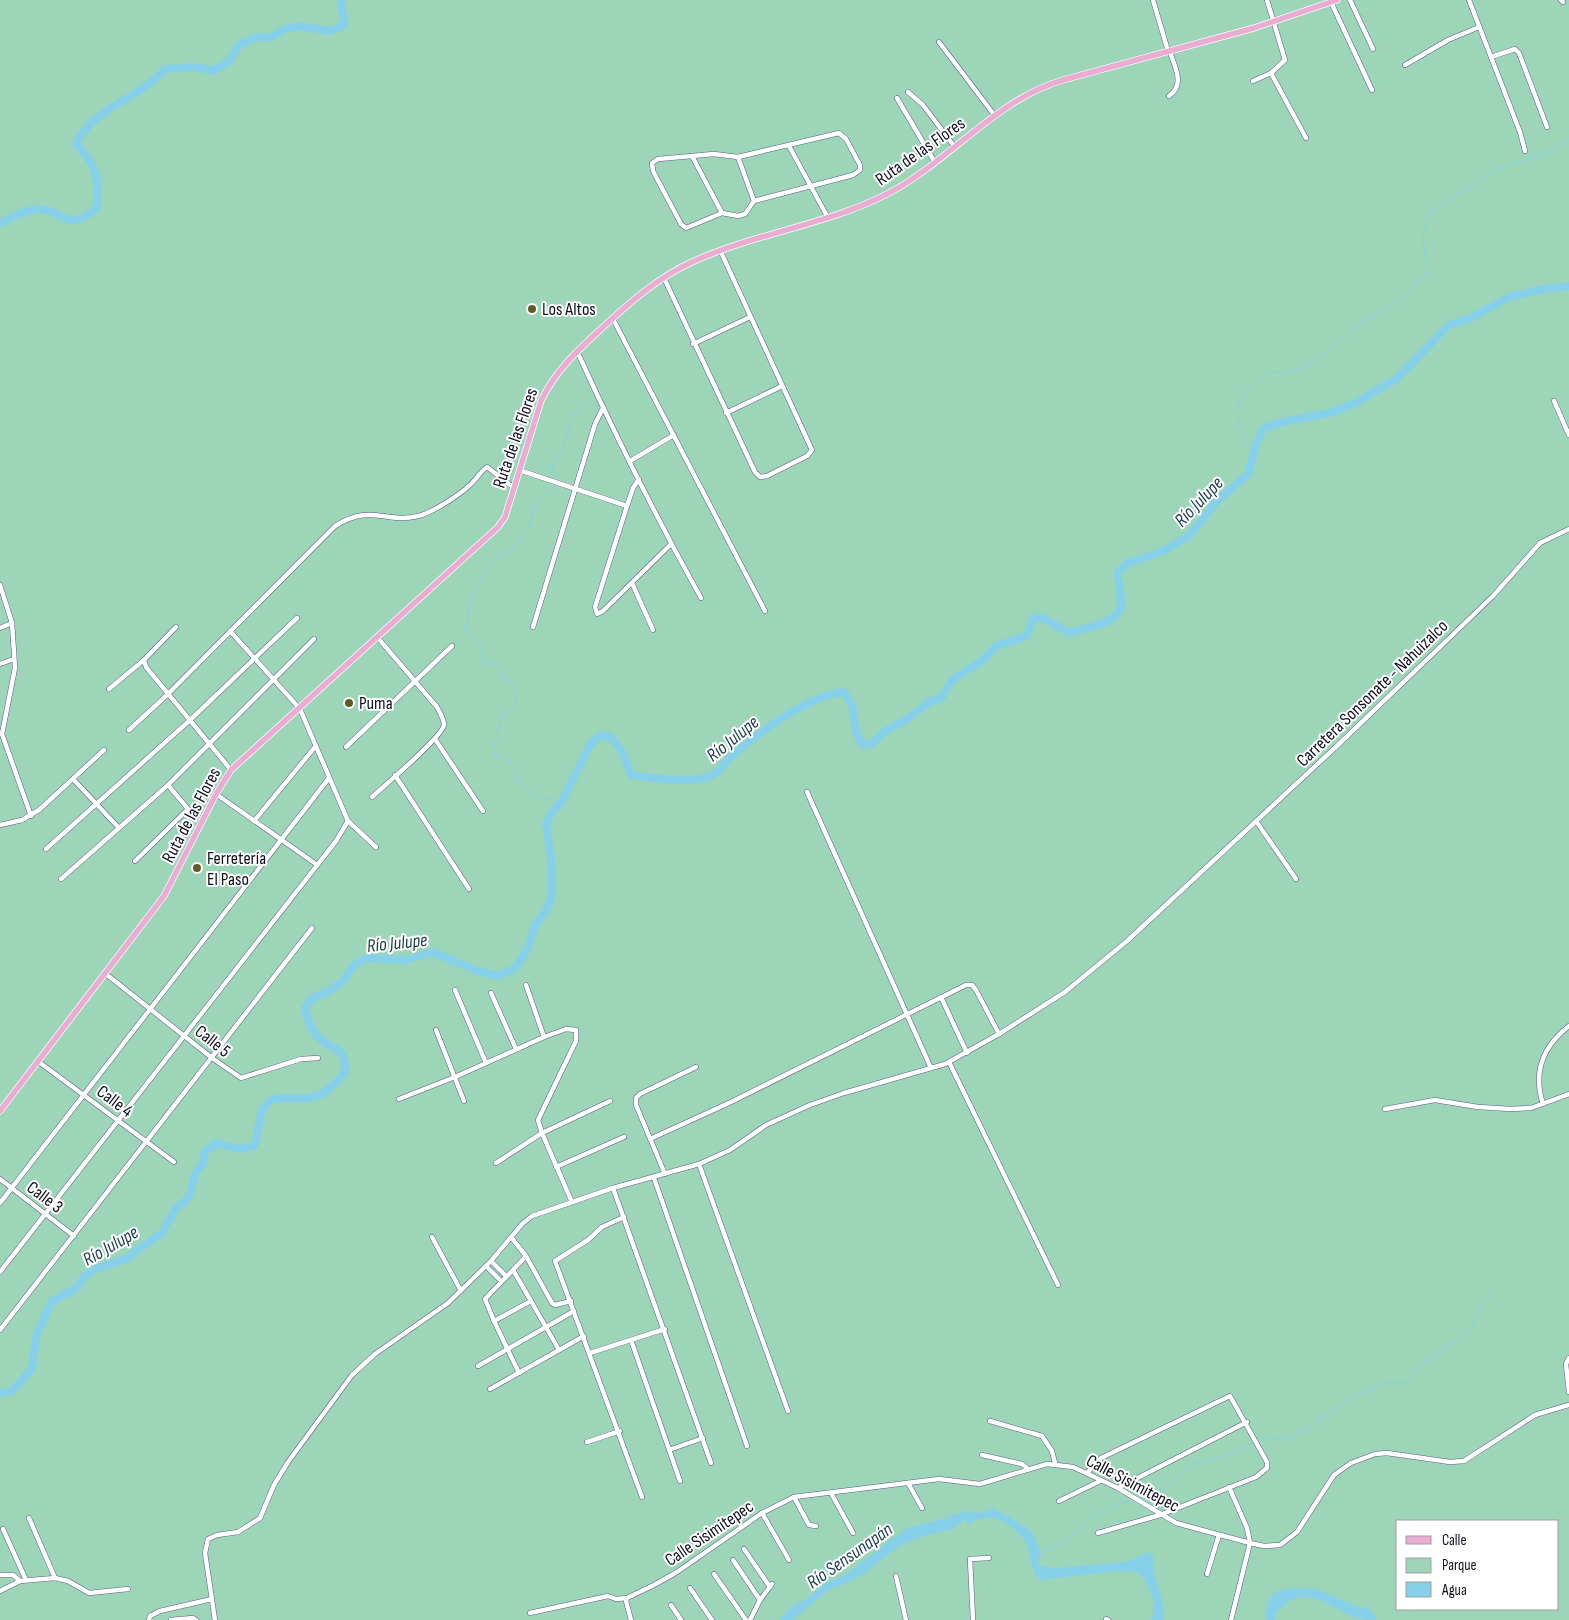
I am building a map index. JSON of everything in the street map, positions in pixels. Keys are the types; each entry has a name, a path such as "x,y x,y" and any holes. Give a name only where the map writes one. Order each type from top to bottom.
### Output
{"main road":[{"name":"Ruta de las Flores","path":"0,1111 164,896 216,794 231,770 498,527 505,516 547,387 577,351 612,318 664,278 692,262 720,250 827,216 889,192 1017,100 1046,85 1274,21 1334,1"}],"street":[{"path":"1153,0 1179,84 1177,91 1169,96"},
{"path":"1253,80 1271,73 1285,60 1267,0"},
{"path":"1350,0 1373,49"},
{"path":"1469,0 1520,132 1525,151"},
{"path":"1334,1 1372,90"},
{"path":"1405,65 1448,40 1479,27"},
{"path":"939,42 995,116"},
{"path":"1490,56 1509,49 1515,49 1519,53 1547,127"},
{"path":"1271,73 1306,138"},
{"path":"908,92 924,105 954,146"},
{"path":"897,98 934,161"},
{"path":"839,133 846,139 860,165 860,170 853,175 754,201 745,214 738,216 722,213 690,228 683,227 651,166 652,163 658,159 714,154 738,157 839,133"},
{"path":"789,146 827,216"},
{"path":"692,156 722,213"},
{"path":"738,157 754,201"},
{"path":"664,278 693,344 755,472 760,477 767,476 807,456 812,450 720,250"},
{"path":"693,344 750,317"},
{"path":"612,318 765,611"},
{"path":"577,351 603,408 671,544 701,598"},
{"path":"726,413 782,386"},
{"path":"1554,401 1569,435"},
{"path":"533,627 595,424 603,408"},
{"path":"630,461 674,435"},
{"path":"129,730 167,695 323,536 348,518 378,514 399,518 419,516 463,491 487,467 514,488"},
{"path":"519,470 627,506"},
{"path":"639,479 633,488 595,607 597,614 603,612 671,544"},
{"name":"Carretera Sonsonate - Nahuizalco","path":"212,1599 205,1552 208,1539 217,1535 238,1532 260,1518 274,1485 288,1462 352,1374 372,1356 423,1322 461,1291 532,1216 571,1200 699,1164 730,1150 766,1125 810,1105 949,1062 1040,1009 1106,959 1256,821 1480,608 1540,543 1569,529"},
{"path":"632,583 653,630"},
{"path":"0,585 12,623 14,659 2,734 31,816"},
{"path":"46,849 189,721 296,618"},
{"path":"0,628 12,623"},
{"path":"109,689 144,660 176,627"},
{"path":"230,631 300,709 348,821 376,847"},
{"path":"372,797 441,732 443,720 437,707 378,638"},
{"path":"61,879 168,785 314,639"},
{"path":"346,747 452,646"},
{"path":"0,664 14,659"},
{"path":"144,660 146,667 167,695 231,770"},
{"path":"435,738 483,811"},
{"path":"254,821 315,747"},
{"path":"0,825 31,816 104,750"},
{"path":"395,775 469,889"},
{"path":"0,1203 82,1094 329,778"},
{"path":"73,779 119,828"},
{"path":"135,860 188,809 168,785"},
{"path":"807,792 931,1068"},
{"path":"216,794 316,864"},
{"path":"0,1272 316,864 343,832 348,821"},
{"path":"1256,821 1296,879"},
{"path":"0,1330 312,928"},
{"name":"Calle 5","path":"106,974 212,1058 241,1078 301,1059 318,1058"},
{"path":"526,985 544,1037"},
{"path":"650,1139 731,1102 966,985 972,985 999,1034"},
{"path":"455,990 486,1063"},
{"path":"491,993 516,1049"},
{"path":"941,997 967,1053"},
{"path":"1543,1104 1538,1086 1538,1072 1545,1055 1556,1038 1569,1026"},
{"path":"399,1099 455,1078 544,1037 572,1028 578,1035 538,1120 571,1200"},
{"path":"436,1030 464,1101"},
{"name":"Calle 4","path":"39,1062 174,1162"},
{"path":"949,1062 1058,1285"},
{"path":"665,1174 636,1105 636,1098 640,1094 696,1067"},
{"path":"1385,1109 1435,1100 1478,1108 1511,1109 1543,1104 1569,1094"},
{"path":"496,1163 542,1133 610,1101"},
{"path":"556,1167 624,1137"},
{"path":"699,1164 788,1411"},
{"path":"654,1178 747,1446"},
{"name":"Calle 3","path":"0,1180 74,1236"},
{"path":"612,1188 665,1329 711,1462"},
{"path":"624,1217 602,1227 588,1240 555,1261 620,1431 642,1497"},
{"path":"432,1237 461,1291"},
{"path":"511,1237 526,1256 552,1303 555,1306 571,1301"},
{"path":"519,1373 485,1299 526,1256"},
{"path":"491,1260 506,1276"},
{"path":"486,1266 501,1281"},
{"path":"513,1270 559,1350"},
{"path":"494,1321 531,1301"},
{"path":"478,1366 574,1311"},
{"path":"590,1353 665,1329"},
{"path":"490,1389 584,1336"},
{"path":"631,1340 680,1481"},
{"path":"1569,1358 1566,1364 1569,1392"},
{"path":"1087,1473 1101,1458 1230,1396 1247,1422 1267,1462 1266,1468 1256,1477 1160,1515 1098,1533"},
{"name":"Calle Sisimitepec","path":"627,1598 677,1572 762,1513 794,1497 947,1479 980,1484 1028,1469 1055,1463 1073,1467 1118,1488 1176,1523 1250,1543 1272,1546 1280,1545 1293,1537 1334,1475 1364,1457 1386,1453 1450,1462 1464,1461 1535,1415 1569,1405"},
{"path":"990,1421 1042,1436 1052,1451 1055,1463"},
{"path":"1118,1488 1247,1422"},
{"path":"587,1442 620,1431"},
{"path":"669,1450 703,1438"},
{"path":"982,1455 1022,1464 1028,1469"},
{"path":"1059,1501 1100,1481"},
{"path":"908,1483 922,1508"},
{"path":"1229,1487 1247,1528 1250,1543 1231,1620"},
{"path":"830,1493 853,1533"},
{"path":"794,1497 809,1525 816,1526"},
{"path":"762,1513 789,1560"},
{"path":"29,1518 55,1578"},
{"path":"3,1529 26,1580"},
{"path":"1208,1574 1219,1535"},
{"path":"744,1549 771,1586 760,1600 750,1620"},
{"path":"973,1620 970,1559 989,1558"},
{"path":"733,1560 760,1600"},
{"path":"714,1574 746,1620"},
{"path":"0,1575 13,1575 20,1581"},
{"path":"896,1576 906,1620"},
{"path":"0,1591 20,1581 55,1578 68,1581 89,1592 128,1589"},
{"path":"690,1588 712,1620"},
{"path":"530,1613 608,1596 616,1599 627,1598 626,1601 631,1620"},
{"path":"149,1620 150,1616 160,1611 212,1599 215,1620"},
{"path":"671,1605 681,1620"},
{"path":"170,1620 193,1618 196,1620"}],"green space":[{"path":"0,0 1569,0 1569,1620 0,1620"}],"water":[{"path":"993,1508 1023,1525 1034,1535 1041,1554 1038,1561 1039,1565 1053,1568 1126,1562 1148,1552 1154,1559 1153,1570 1162,1601 1164,1620 1152,1620 1154,1601 1144,1577 1136,1572 1117,1571 1040,1580 1033,1569 1028,1548 1023,1538 1003,1521 989,1518 967,1525 965,1520 952,1529 920,1537 898,1547 861,1576 827,1591 793,1620 779,1620 790,1608 806,1599 827,1582 843,1576 907,1528 950,1517 954,1513 958,1515 964,1511 981,1513"},
{"path":"1293,1588 1316,1589 1360,1608 1365,1607 1371,1610 1377,1620 1354,1617 1315,1599 1298,1597 1290,1600 1276,1613 1275,1620 1265,1620 1268,1601 1271,1597 1279,1591"}],"waterway":[{"path":"0,223 36,209 53,212 72,220 87,215 97,207 97,180 88,159 76,144 83,132 93,121 142,89 165,69 195,67 213,71 229,61 240,44 258,37 272,37 284,29 298,26 330,31 344,25 341,0"},
{"path":"1254,455 1243,435 1237,416 1238,406 1242,397 1249,389 1270,374 1276,372 1287,373 1318,358 1364,321 1403,298 1420,280 1428,267 1423,238 1426,224 1433,211 1495,170 1554,150 1569,138"},
{"name":"Río Julupe","path":"0,1393 12,1391 32,1369 36,1336 52,1301 78,1287 84,1277 93,1270 125,1259 162,1233 176,1208 187,1199 195,1174 203,1163 205,1151 218,1143 239,1149 254,1146 261,1114 267,1103 278,1098 303,1099 320,1095 342,1076 345,1071 342,1054 321,1040 308,1021 305,1008 311,999 331,990 343,981 355,964 367,958 406,960 432,952 478,971 499,976 515,968 527,950 535,926 546,910 552,896 551,858 546,824 551,813 561,803 589,747 596,738 603,735 611,737 622,752 631,775 670,779 700,779 715,773 745,745 785,716 815,700 843,692 852,706 856,732 859,738 863,745 871,744 885,731 905,720 930,702 942,697 952,680 984,659 996,646 1026,636 1034,617 1043,618 1069,633 1092,627 1115,616 1121,605 1118,573 1126,564 1163,551 1189,536 1216,502 1248,474 1257,442 1264,428 1282,422 1333,412 1355,403 1396,379 1449,325 1471,318 1509,297 1543,289 1569,286"},
{"path":"554,480 552,465 562,450 573,414 583,403"},
{"path":"554,486 533,508 530,524 515,543 512,550 500,554 490,563 475,590 469,606 466,630 480,646 480,657 484,664 499,666 504,676 517,689 517,699 514,707 500,719 497,738 492,743 495,755 510,762 520,786 542,799 554,799 559,805"},
{"path":"1261,1440 1268,1438 1286,1440 1306,1430 1322,1417 1360,1393 1382,1384 1409,1382 1418,1367 1471,1330 1481,1308 1492,1292"},
{"path":"1140,1499 1160,1493 1193,1463 1220,1458 1253,1443"},
{"path":"1039,1550 1056,1547 1080,1530 1090,1517 1120,1503 1130,1501"}],"place":[{"name":"Los Altos","path":"532,309"},
{"name":"Puma","path":"349,703"},
{"name":"Ferretería El Paso","path":"197,868"}],"water label":[{"name":"Río Sensunapán","path":"849,1555"}]}
